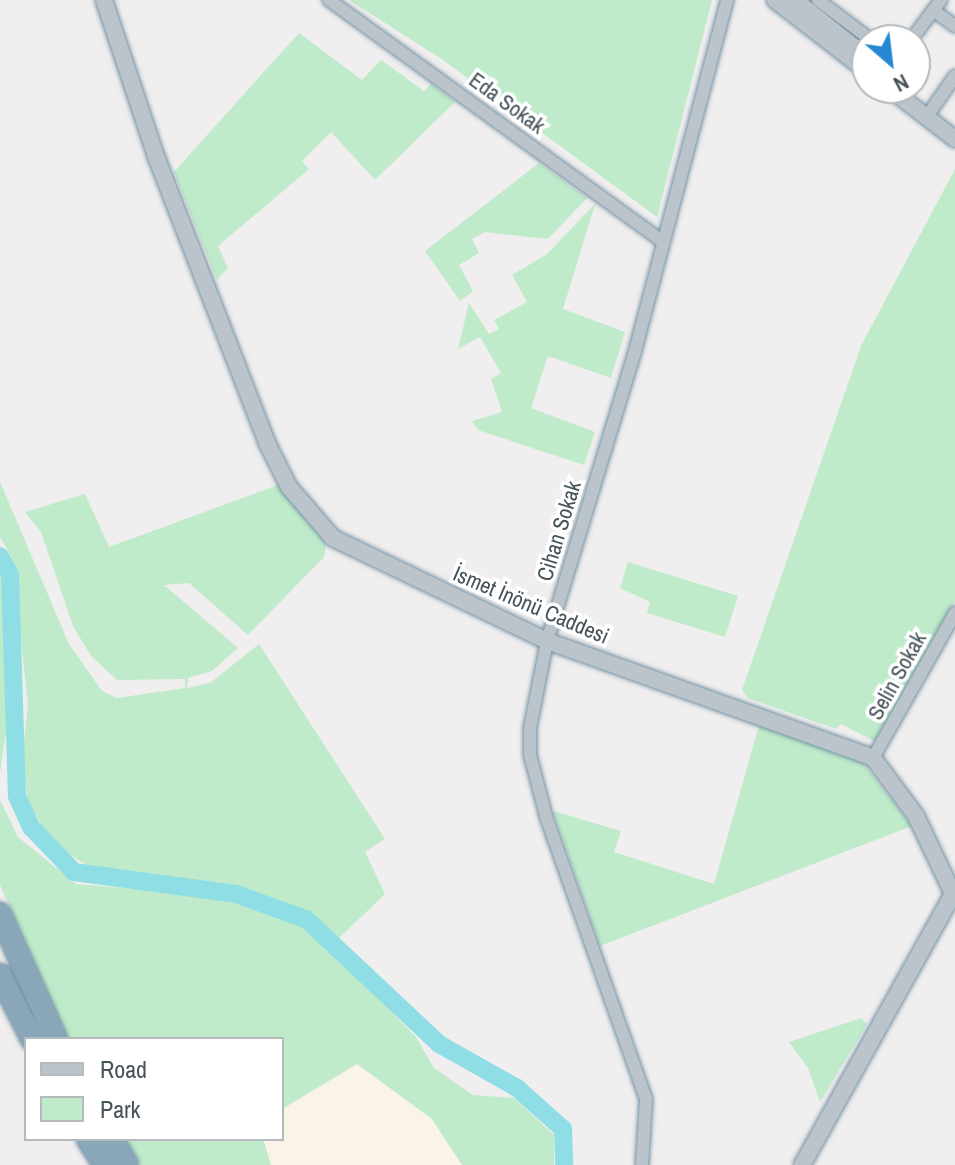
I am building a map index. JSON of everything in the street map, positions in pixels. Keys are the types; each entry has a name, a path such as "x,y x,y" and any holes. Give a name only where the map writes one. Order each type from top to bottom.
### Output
{"highway":[{"path":"0,914 55,1037"},
{"path":"0,975 31,1037"},
{"path":"89,1141 104,1165"},
{"path":"113,1141 127,1165"}],"street":[{"name":"İsmet İnönü Caddesi","path":"104,0 157,159 289,487 333,538 547,641 873,758"},
{"name":"Eda Sokak","path":"329,0 661,240"},
{"name":"Cihan Sokak","path":"642,1165 646,1099 530,755 547,641 634,355 661,240 727,0"},
{"path":"775,0 851,59"},
{"path":"795,0 851,44"},
{"path":"818,0 851,25"},
{"path":"923,24 937,5 955,26"},
{"path":"932,109 955,76"},
{"path":"910,104 955,139"},
{"path":"926,104 955,126"},
{"name":"Selin Sokak","path":"873,758 955,613"},
{"path":"802,1165 954,894 916,816 873,758"}],"shaded area":[{"path":"357,1064 432,1119 462,1165 271,1165 264,1141 284,1141 284,1108"}],"green space":[{"path":"349,0 712,0 657,217 440,58"},
{"path":"299,33 362,80 381,60 424,91 431,84 455,102 375,180 331,132 302,161 309,169 218,246 228,268 217,280 174,172"},
{"path":"539,163 587,198 548,239 485,232 472,239 479,253 459,265 473,291 460,301 425,251"},
{"path":"955,169 955,601 876,742 841,724 836,729 748,698 742,690 861,346"},
{"path":"595,204 563,309 625,332 611,378 548,356 531,408 595,432 584,465 478,430 472,421 502,412 491,379 501,373 480,337 458,349 469,303 489,334 499,329 494,320 527,302 512,275 547,254"},
{"path":"0,482 69,644 102,691 117,698 185,688 185,679 117,680 91,656 73,626 41,532 25,512 85,494 109,547 278,485 326,544 324,557 248,635 189,583 164,585 238,648 212,671 188,678 187,688 210,683 259,644 385,839 365,852 385,894 339,938 301,909 234,887 183,887 100,873 57,847 29,807 22,761 28,705 12,558 0,537"},
{"path":"628,562 738,596 725,637 647,613 650,602 620,588"},
{"path":"0,564 10,706 0,772"},
{"path":"760,722 863,763 912,826 600,946 553,811 621,831 614,852 714,884"},
{"path":"0,800 18,837 76,884 230,897 306,924 416,1037 434,1068 473,1095 514,1098 554,1135 554,1165 462,1165 432,1119 357,1064 284,1108 284,1037 67,1037 0,885"},
{"path":"861,1018 867,1024 820,1102 808,1068 789,1042"},
{"path":"126,1141 264,1141 271,1165 141,1165"}],"waterway":[{"path":"0,556 10,575 17,796 31,827 74,872 236,894 306,919 439,1044 517,1088 563,1129 564,1165"}]}
